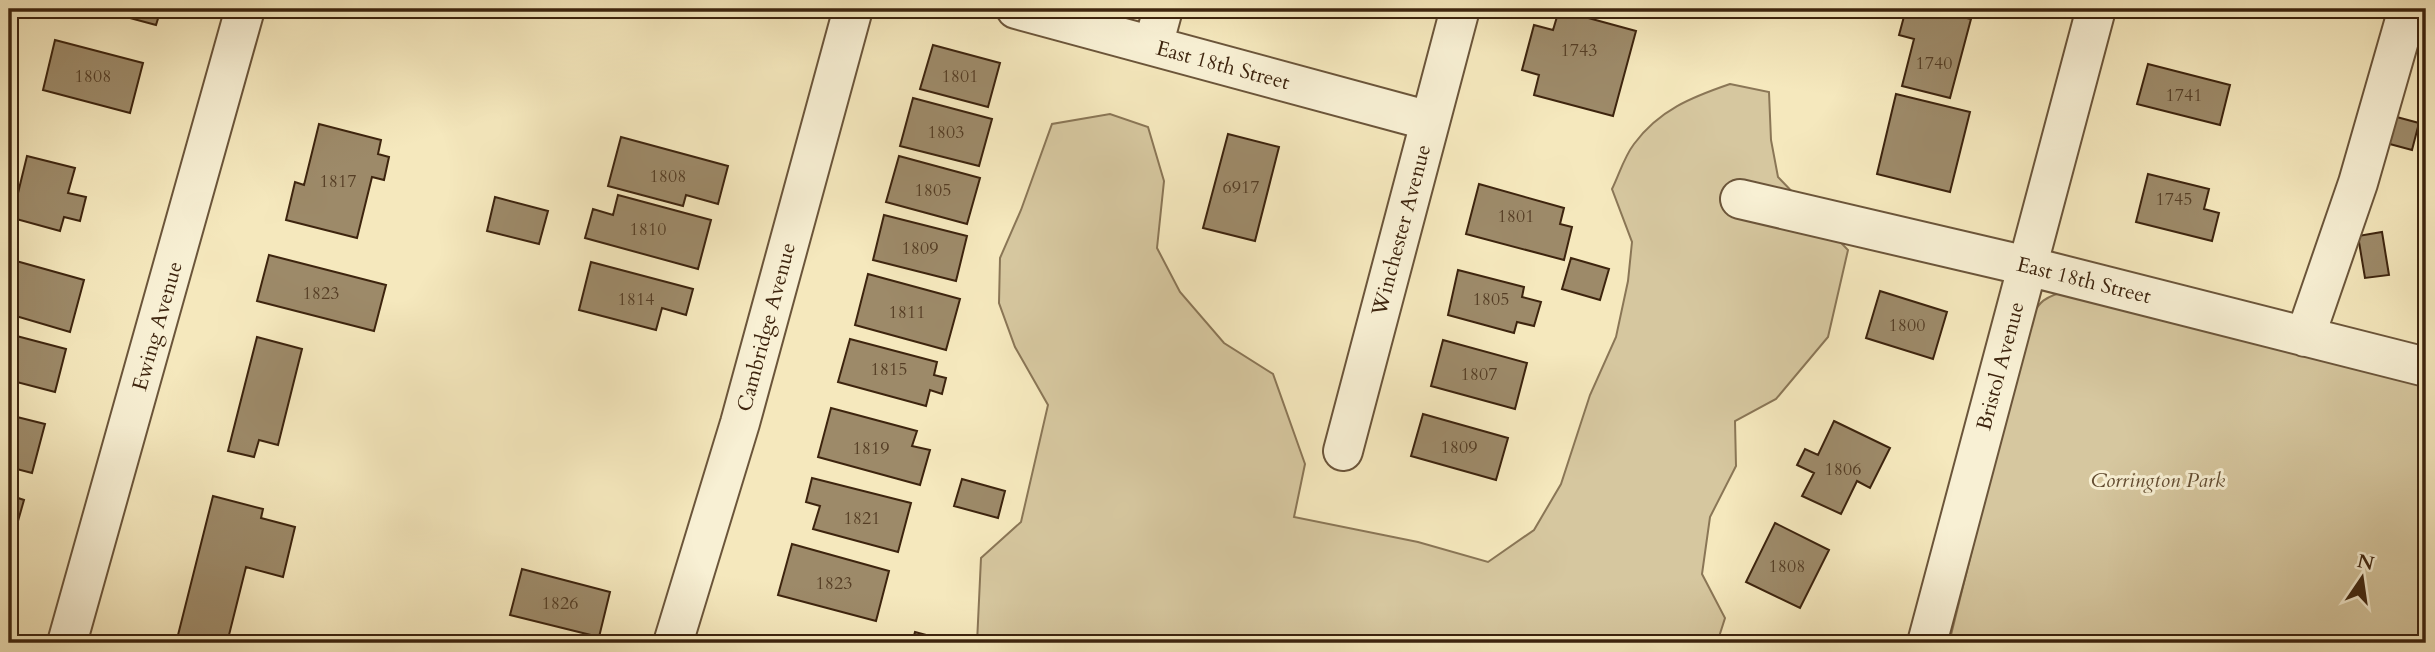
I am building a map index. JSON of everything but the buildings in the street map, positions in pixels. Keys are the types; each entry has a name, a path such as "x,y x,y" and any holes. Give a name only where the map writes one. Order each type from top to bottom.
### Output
{"street":[{"name":"Ewing Avenue","path":"67,643 245,9"},
{"name":"Cambridge Avenue","path":"673,643 740,423 853,9"},
{"name":"East 18th Street","path":"1016,9 1430,121"},
{"path":"1153,46 1163,9"},
{"name":"Winchester Avenue","path":"1343,451 1460,9"},
{"name":"Bristol Avenue","path":"1927,643 2096,9"},
{"path":"2305,337 2358,183 2408,9"},
{"name":"East 18th Street","path":"1740,199 2027,265 2426,368"}],"green space":[{"path":"1730,84 1769,92 1771,140 1778,177 1848,250 1828,337 1776,399 1735,421 1736,466 1710,517 1702,574 1725,618 1717,643 977,643 981,558 1021,522 1048,405 1015,347 999,303 1000,258 1021,210 1052,124 1110,114 1148,127 1164,181 1157,248 1180,292 1224,343 1273,374 1305,464 1294,517 1418,542 1488,562 1534,530 1561,484 1590,395 1616,337 1628,281 1632,242 1612,189 1627,155 1644,132 1665,114 1702,94"},
{"name":"Corrington Park","path":"2074,289 2426,380 2426,643 1949,643 2027,328 2034,311 2043,301"}]}
